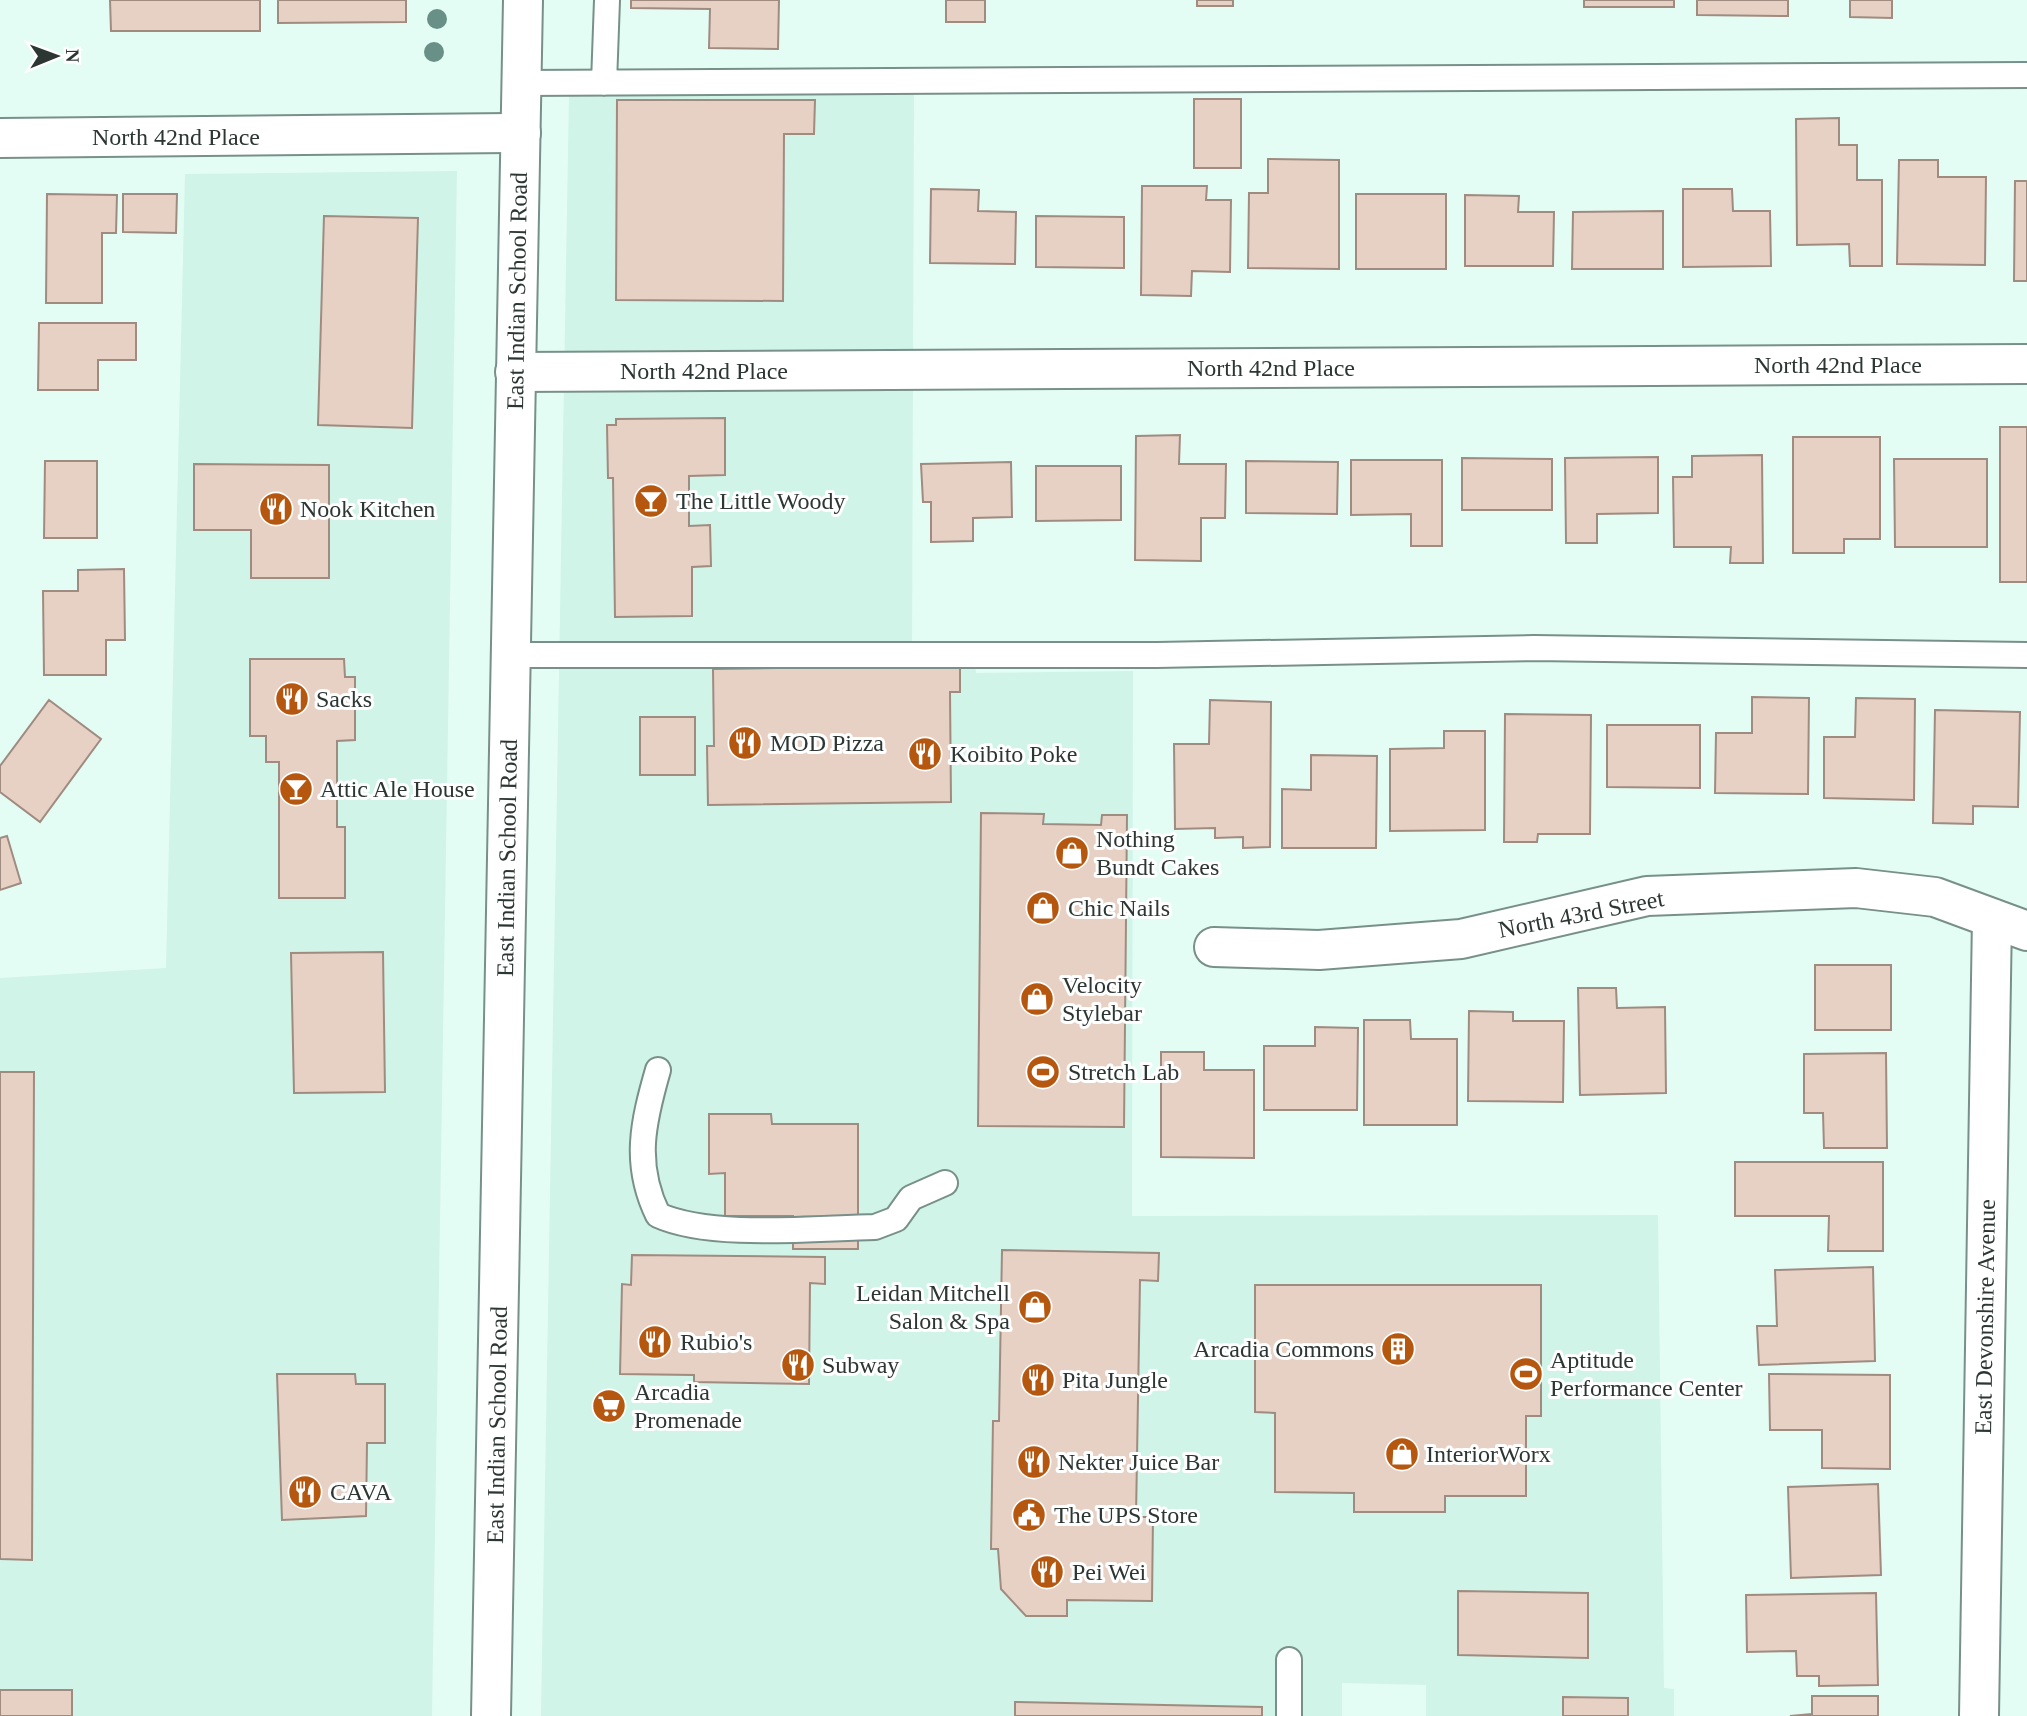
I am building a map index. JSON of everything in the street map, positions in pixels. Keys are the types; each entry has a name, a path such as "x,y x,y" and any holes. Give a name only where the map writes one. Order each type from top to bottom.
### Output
{"street":[{"name":"East Indian School Road","path":"491,1716 523,0"},
{"name":"North 42nd Place","path":"0,138 521,134"},
{"name":"North 42nd Place","path":"515,372 2027,364"},
{"name":"North 43rd Street","path":"1214,947 1319,950 1461,939 1647,896 1856,888 1935,897 2010,925"},
{"name":"East Devonshire Avenue","path":"1979,1716 2010,925"}],"lane":[{"path":"604,83 607,0"},
{"path":"522,83 2027,75"},
{"path":"510,654 1157,655 1534,648 2027,655"},
{"path":"658,1070 642,1128 646,1192 658,1216 680,1226 709,1229 875,1227 896,1219 911,1198 945,1183"},
{"path":"1289,1660 1289,1716"}],"shaded area":[{"path":"569,93 914,94 912,659 975,660 976,673 1133,671 1132,1216 1658,1215 1664,1688 1674,1689 1674,1716 1426,1716 1426,1685 1342,1683 1342,1716 541,1716"},
{"path":"457,171 432,1716 0,1716 0,978 166,968 185,174"}],"building":[{"path":"110,0 260,0 260,31 111,31"},
{"path":"278,0 406,0 406,22 278,23"},
{"path":"631,0 779,0 778,49 709,48 710,9 631,8"},
{"path":"946,0 985,0 985,22 946,22"},
{"path":"1197,0 1233,0 1233,6 1197,6"},
{"path":"1584,0 1674,0 1674,7 1584,7"},
{"path":"1697,0 1788,0 1788,16 1697,15"},
{"path":"1850,0 1892,0 1892,18 1850,17"},
{"path":"1194,99 1241,99 1241,168 1194,168"},
{"path":"617,100 815,100 814,134 784,134 783,301 616,300"},
{"path":"1839,118 1839,145 1857,145 1857,180 1882,180 1882,266 1850,266 1849,244 1797,245 1796,119"},
{"path":"1268,159 1339,160 1339,269 1248,268 1249,193 1268,193"},
{"path":"1899,160 1938,160 1938,177 1986,177 1985,265 1897,264"},
{"path":"2015,181 2027,181 2027,281 2014,281"},
{"path":"1142,186 1207,186 1206,200 1231,200 1230,272 1192,271 1191,296 1141,295"},
{"path":"931,189 979,190 978,211 1016,212 1015,264 930,263"},
{"path":"1683,189 1732,189 1733,211 1770,211 1771,266 1683,267"},
{"path":"47,194 117,195 116,233 102,233 102,303 46,303"},
{"path":"123,194 177,194 176,233 123,232"},
{"path":"1356,194 1446,194 1446,269 1356,269"},
{"path":"1465,195 1519,196 1518,212 1554,212 1553,266 1465,266"},
{"path":"1663,211 1663,269 1572,269 1573,212"},
{"path":"324,216 418,218 412,428 318,425"},
{"path":"1036,216 1124,217 1124,268 1036,267"},
{"path":"39,323 136,323 136,360 98,360 98,390 38,390"},
{"name":"The Little Woody","path":"725,418 725,475 689,476 689,526 710,525 711,566 692,567 692,616 615,617 613,478 608,478 607,425 616,425 616,419"},
{"path":"2000,427 2027,427 2027,582 2000,582"},
{"path":"1180,435 1179,464 1226,464 1225,518 1201,518 1201,561 1135,560 1136,436"},
{"path":"1793,437 1880,437 1880,539 1844,539 1844,553 1793,553"},
{"path":"1762,455 1763,563 1730,563 1731,547 1674,547 1673,477 1692,477 1692,456"},
{"path":"1658,457 1658,513 1597,514 1597,543 1566,543 1565,458"},
{"path":"1462,458 1552,459 1552,510 1462,510"},
{"path":"1894,459 1987,459 1987,547 1895,547"},
{"path":"1351,460 1442,460 1442,546 1411,546 1411,514 1351,515"},
{"path":"45,461 97,461 97,538 44,538"},
{"path":"1246,461 1338,462 1337,514 1246,513"},
{"path":"1011,462 1012,517 973,518 973,541 931,542 931,502 923,502 921,464"},
{"path":"194,464 329,465 329,578 251,578 251,530 194,530"},
{"path":"1036,466 1121,466 1121,520 1036,521"},
{"path":"124,569 125,640 106,640 106,675 44,675 43,591 78,591 78,570"},
{"path":"250,659 344,659 345,677 355,677 355,740 337,741 337,827 345,827 345,898 279,898 279,762 266,762 266,736 250,736"},
{"path":"960,665 960,692 950,692 951,802 708,805 707,746 714,746 713,669"},
{"path":"1752,697 1809,698 1808,794 1715,793 1716,733 1752,733"},
{"path":"1856,698 1915,699 1914,800 1824,798 1824,737 1855,737"},
{"path":"49,700 101,739 40,822 0,792 0,766"},
{"path":"1210,700 1271,702 1270,847 1243,848 1243,837 1215,838 1215,828 1175,829 1174,744 1209,744"},
{"path":"1935,710 2020,712 2018,807 1973,806 1973,824 1933,823"},
{"path":"1505,714 1591,715 1590,834 1538,834 1537,842 1504,842"},
{"path":"640,717 695,717 695,775 640,775"},
{"path":"1607,725 1700,725 1700,788 1607,787"},
{"path":"1444,731 1485,731 1485,830 1390,831 1390,749 1444,748"},
{"path":"1311,755 1377,756 1376,848 1282,848 1282,789 1311,790"},
{"path":"981,813 1044,814 1043,824 1101,825 1102,815 1127,815 1124,1127 978,1126"},
{"path":"7,836 21,883 0,890 0,838"},
{"path":"383,952 385,1092 294,1093 291,953"},
{"path":"1815,965 1891,965 1891,1030 1815,1030"},
{"path":"1578,988 1616,988 1617,1008 1665,1007 1666,1093 1580,1095"},
{"path":"1469,1011 1513,1012 1513,1021 1564,1021 1563,1102 1468,1101"},
{"path":"1364,1020 1410,1020 1411,1039 1457,1039 1457,1125 1364,1125"},
{"path":"1315,1027 1358,1028 1357,1110 1264,1110 1264,1046 1315,1046"},
{"path":"1161,1052 1204,1052 1204,1070 1254,1070 1254,1158 1161,1157"},
{"path":"1886,1053 1887,1148 1824,1148 1823,1113 1804,1113 1804,1054"},
{"path":"0,1072 34,1072 32,1560 0,1559"},
{"path":"709,1114 771,1114 772,1124 858,1124 858,1249 793,1249 793,1216 725,1216 725,1173 709,1174"},
{"path":"1735,1162 1883,1162 1883,1251 1828,1251 1829,1216 1735,1216"},
{"path":"1002,1250 1159,1253 1158,1281 1140,1280 1136,1517 1153,1517 1152,1601 1067,1600 1067,1616 1026,1616 1001,1589 998,1549 991,1549 993,1421 999,1421"},
{"path":"632,1255 825,1257 825,1284 810,1283 809,1384 694,1382 694,1375 620,1374 622,1284 631,1285"},
{"path":"1873,1267 1875,1361 1759,1365 1757,1326 1777,1326 1775,1270"},
{"name":"Arcadia Commons","path":"1255,1285 1541,1285 1541,1416 1526,1416 1526,1496 1445,1496 1445,1512 1354,1512 1354,1493 1275,1492 1275,1413 1255,1412"},
{"path":"277,1374 355,1374 356,1384 385,1384 385,1443 367,1443 366,1516 282,1520"},
{"path":"1769,1374 1890,1375 1890,1469 1822,1468 1822,1430 1770,1430"},
{"path":"1878,1484 1881,1575 1791,1578 1788,1487"},
{"path":"1458,1591 1588,1593 1588,1658 1458,1655"},
{"path":"1876,1593 1878,1685 1819,1686 1819,1676 1797,1676 1796,1651 1747,1652 1746,1595"},
{"path":"0,1690 72,1690 72,1716 0,1716"},
{"path":"1812,1696 1878,1696 1878,1716 1790,1716 1812,1714"},
{"path":"1563,1697 1628,1698 1628,1716 1563,1716"},
{"path":"1015,1702 1262,1707 1262,1716 1015,1716"}],"place":[{"name":"The Little Woody","path":"651,501"},
{"name":"Nook Kitchen","path":"276,509"},
{"name":"Sacks","path":"292,699"},
{"name":"MOD Pizza","path":"745,743"},
{"name":"Koibito Poke","path":"925,754"},
{"name":"Attic Ale House","path":"296,789"},
{"name":"Nothing Bundt Cakes","path":"1072,853"},
{"name":"Chic Nails","path":"1043,908"},
{"name":"Velocity Stylebar","path":"1037,999"},
{"name":"Stretch Lab","path":"1043,1072"},
{"name":"Leidan Mitchell Salon & Spa","path":"1035,1307"},
{"name":"Rubio's","path":"655,1342"},
{"name":"Arcadia Commons","path":"1398,1349"},
{"name":"Subway","path":"798,1365"},
{"name":"Aptitude Performance Center","path":"1526,1374"},
{"name":"Pita Jungle","path":"1038,1380"},
{"name":"Arcadia Promenade","path":"609,1406"},
{"name":"InteriorWorx","path":"1402,1454"},
{"name":"Nekter Juice Bar","path":"1034,1462"},
{"name":"CAVA","path":"305,1492"},
{"name":"The UPS Store","path":"1029,1515"},
{"name":"Pei Wei","path":"1047,1572"}]}
